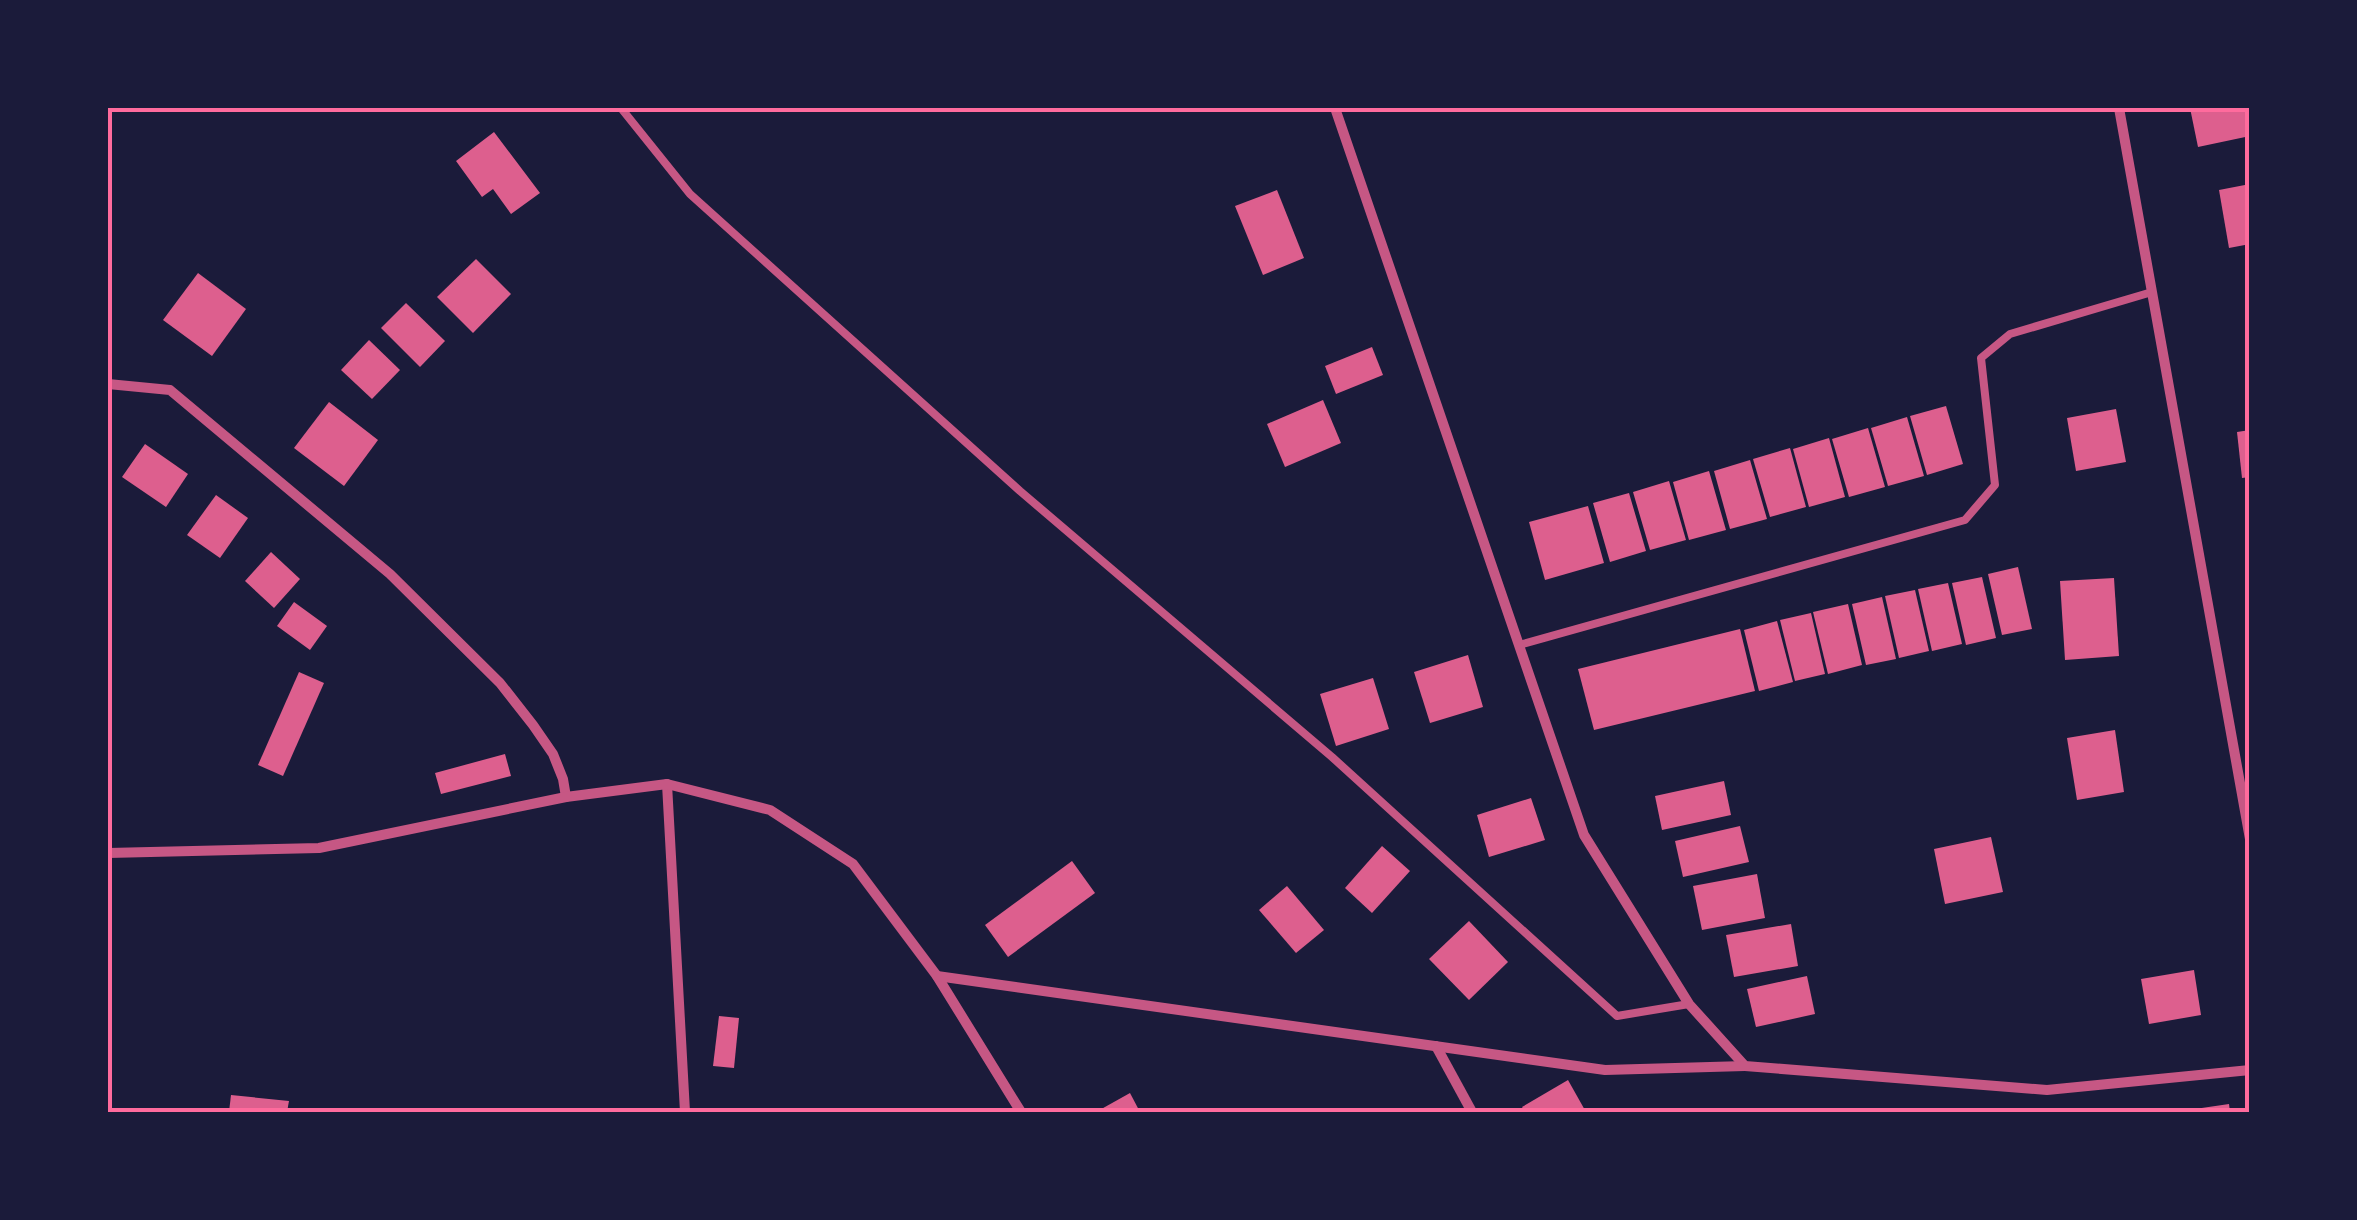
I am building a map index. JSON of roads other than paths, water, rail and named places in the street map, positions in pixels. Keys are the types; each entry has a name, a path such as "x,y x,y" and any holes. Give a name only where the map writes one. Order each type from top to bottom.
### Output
{"street":[{"path":"1335,108 1584,836 1689,1004 1745,1066"},
{"path":"2119,108 2250,839"},
{"path":"108,384 170,390 390,574 500,683 553,754 566,797"},
{"path":"667,784 686,1112"},
{"path":"108,852 319,848 566,797 667,784 770,810 853,864 938,976 1021,1112"},
{"path":"938,976 1604,1070 1745,1066 2047,1090 2250,1070"},
{"path":"1436,1046 1472,1112"}],"lane":[{"path":"622,108 690,194 1020,491 1332,758 1616,1016 1689,1004"},
{"path":"1519,645 1964,520 1995,485 1981,358 2010,334 2152,292"}]}
